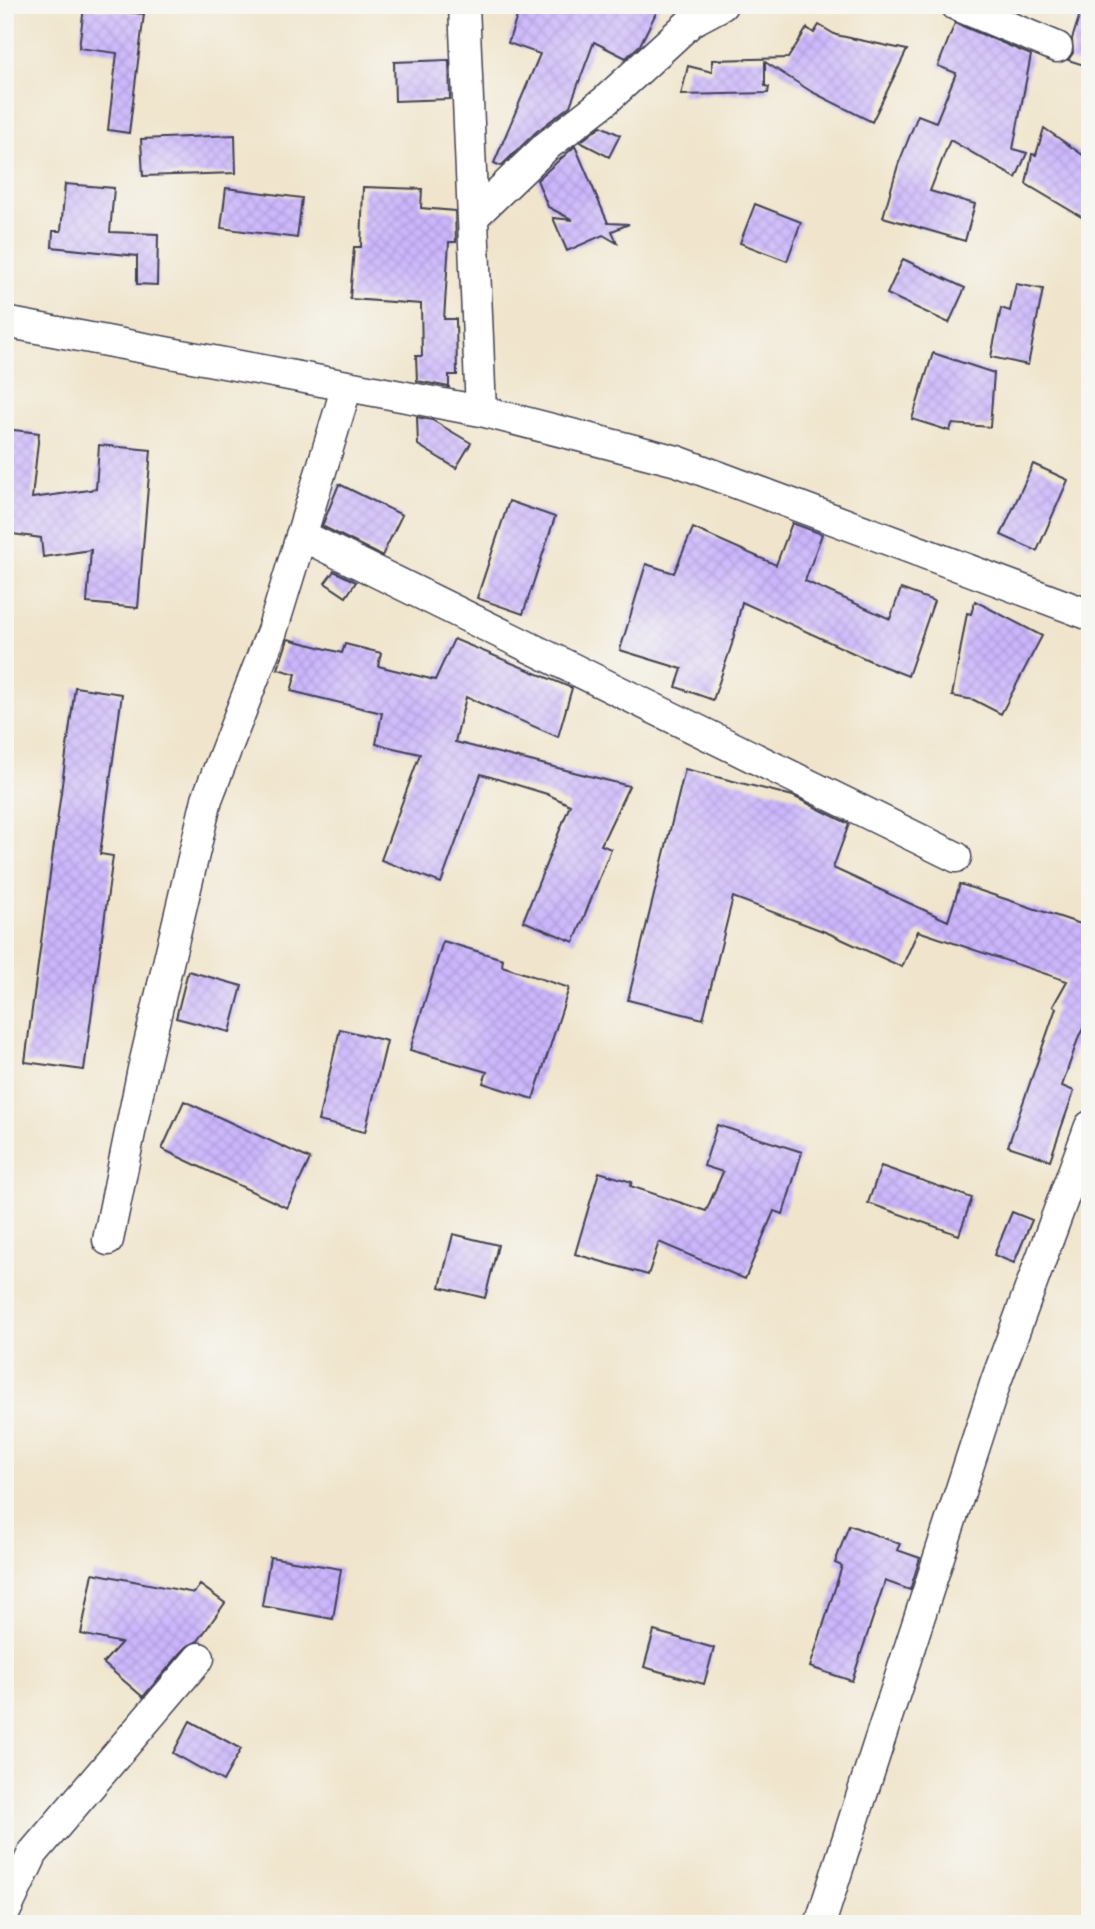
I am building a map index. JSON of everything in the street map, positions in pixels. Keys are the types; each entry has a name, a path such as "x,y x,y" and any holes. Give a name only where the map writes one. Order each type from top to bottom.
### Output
{"street":[{"path":"464,5 481,411"},
{"path":"473,217 548,145 605,101 692,21 722,5"},
{"path":"956,5 1056,47"},
{"path":"5,321 481,411 677,461 1090,615"},
{"path":"108,1240 143,1069 207,799 272,631 347,386"},
{"path":"301,535 956,857"},
{"path":"820,1924 996,1381 1090,1126"},
{"path":"5,1912 33,1853 199,1658"}],"building":[{"path":"521,5 660,5 640,45 626,58 594,42 570,106 536,132 501,166 494,163 540,54 508,43"},
{"path":"1083,5 1090,5 1090,67 1068,60 1073,53 1072,39"},
{"path":"84,7 144,14 129,133 108,130 117,53 79,48"},
{"path":"955,23 1031,55 1013,149 1027,153 1016,178 950,140 930,191 975,204 965,241 883,217 898,165 918,115 936,122 956,73 938,66"},
{"path":"819,25 836,35 907,50 872,122 812,92 765,62 765,86 769,87 768,93 681,95 688,66 712,72 712,60 788,58 807,28 814,33"},
{"path":"449,60 450,99 395,101 394,62"},
{"path":"601,126 620,135 609,157 580,142"},
{"path":"1044,128 1090,160 1090,222 1026,184 1032,154 1036,155"},
{"path":"235,135 236,173 143,176 141,139"},
{"path":"575,146 608,223 629,224 612,231 617,243 603,235 567,251 553,218 573,220 548,207 537,180"},
{"path":"65,184 114,188 110,232 158,234 157,285 137,284 137,256 52,247 53,231 61,231"},
{"path":"363,187 422,189 421,208 455,211 456,242 449,242 444,319 456,319 457,375 449,375 449,387 417,381 416,356 422,356 421,304 350,299 354,247 361,247"},
{"path":"226,188 302,198 297,238 221,228"},
{"path":"755,204 801,222 787,261 740,243"},
{"path":"903,259 965,288 949,323 887,294"},
{"path":"1016,284 1043,289 1028,365 991,357 1001,308 1010,311"},
{"path":"933,353 994,373 990,427 952,424 950,431 912,419"},
{"path":"417,417 432,420 471,443 456,468 418,445"},
{"path":"5,429 39,433 32,498 96,489 99,445 151,450 138,608 87,603 91,550 43,557 41,538 5,533"},
{"path":"1033,464 1068,480 1037,551 1001,535"},
{"path":"339,484 402,515 382,556 322,526"},
{"path":"509,501 555,517 523,614 477,598"},
{"path":"792,523 822,534 805,581 890,619 901,589 934,601 908,676 742,602 732,644 713,700 676,687 682,669 620,650 646,564 674,573 693,528 776,565"},
{"path":"334,571 356,582 346,597 325,583"},
{"path":"975,601 1042,636 1001,714 974,700 952,696 967,613 971,614"},
{"path":"288,639 342,653 345,644 381,653 378,666 435,680 454,639 572,688 558,737 466,697 455,742 629,786 601,845 611,849 574,942 523,921 570,805 547,794 481,774 441,883 381,860 420,754 376,744 382,713 291,691 296,674 278,669"},
{"path":"75,687 122,694 100,854 113,856 84,1070 25,1062"},
{"path":"685,769 793,796 849,824 833,868 948,921 960,884 1090,927 1090,1016 1079,1036 1062,1086 1074,1091 1050,1160 1008,1146 1056,1008 1053,1006 1067,981 918,931 902,967 828,933 733,897 703,1019 628,1000"},
{"path":"443,941 503,959 502,966 569,988 533,1099 483,1083 487,1072 410,1050"},
{"path":"188,971 242,986 230,1032 176,1018"},
{"path":"340,1029 387,1041 365,1132 318,1121"},
{"path":"184,1101 310,1159 287,1208 162,1149"},
{"path":"717,1125 802,1152 783,1214 774,1211 745,1279 659,1242 648,1275 575,1254 599,1172 632,1182 630,1186 706,1211 723,1172 704,1166"},
{"path":"881,1166 972,1198 959,1235 868,1203"},
{"path":"1012,1212 1032,1220 1014,1263 994,1255"},
{"path":"453,1234 498,1245 485,1298 440,1287"},
{"path":"849,1525 900,1544 897,1550 920,1558 910,1590 885,1581 852,1681 810,1667 842,1566 835,1563"},
{"path":"270,1557 341,1569 333,1619 262,1606"},
{"path":"93,1573 194,1593 200,1585 225,1603 198,1641 186,1647 143,1697 103,1663 121,1643 81,1634"},
{"path":"654,1631 714,1648 704,1684 644,1667"},
{"path":"190,1721 241,1749 223,1781 173,1753"}]}
